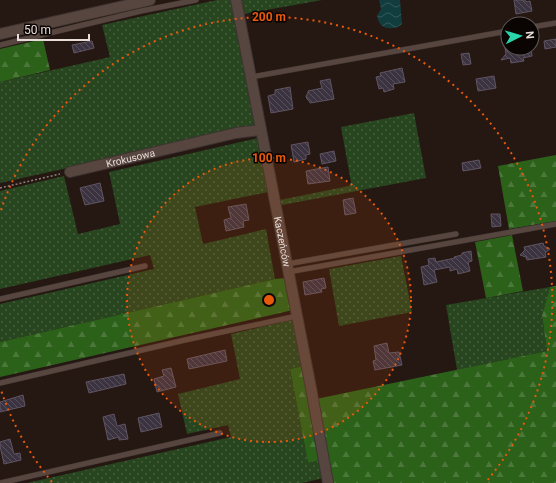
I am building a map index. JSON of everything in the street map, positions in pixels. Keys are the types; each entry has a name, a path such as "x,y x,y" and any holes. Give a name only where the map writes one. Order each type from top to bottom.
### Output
{"street":[{"path":"0,34 150,0"},
{"name":"Kaczeńców","path":"236,0 328,483"},
{"name":"Krokusowa","path":"70,172 236,133 260,130"}],"lane":[{"path":"0,45 141,11 196,0"},
{"path":"540,26 556,23"},
{"path":"251,77 500,32"},
{"path":"287,268 556,224"},
{"path":"287,268 456,234"},
{"path":"0,299 145,266"},
{"path":"0,383 297,316"},
{"path":"0,483 220,433"}],"path":[{"path":"0,188 70,172"}],"green space":[{"path":"217,0 233,0 256,126 0,183 0,82 110,57 102,25"},
{"path":"242,0 322,0 244,14"},
{"path":"43,39 50,70 0,82 0,49"},
{"path":"414,113 426,178 282,205 280,200 349,186 351,182 341,127"},
{"path":"258,138 268,192 195,207 203,244 266,229 275,279 0,342 0,304 154,269 150,255 0,289 0,191 64,176 78,234 120,224 109,172"},
{"path":"556,155 556,221 509,229 498,166"},
{"path":"512,235 523,291 486,298 475,242"},
{"path":"401,256 412,312 339,326 329,269"},
{"path":"285,278 293,310 0,377 0,342 275,279"},
{"path":"556,286 556,483 332,483 316,399 547,351 542,315 550,287"},
{"path":"550,287 542,315 547,351 457,370 446,305"},
{"path":"295,319 304,366 290,369 308,463 321,460 324,478 302,483 27,483 231,437 228,425 187,434 178,394 240,379 231,334"},
{"path":"304,366 321,460 308,463 290,369"}],"water":[{"path":"379,0 400,0 402,24 392,28 386,28 381,25 377,16 381,9"}],"building":[{"path":"514,0 525,0 526,2 530,1 532,11 516,14"},
{"path":"556,39 556,47 545,49 544,41"},
{"path":"92,41 94,48 74,53 72,45"},
{"path":"469,53 471,64 463,65 461,54"},
{"path":"504,56 532,56 523,58 524,61 511,63 510,58 501,60"},
{"path":"402,68 405,82 393,84 394,89 384,92 383,88 379,89 376,77 381,76 380,73"},
{"path":"494,76 496,88 478,91 476,79"},
{"path":"330,79 334,99 310,103 306,96 308,91 322,88 320,81"},
{"path":"290,87 293,109 271,113 268,96 275,94 275,90"},
{"path":"308,142 310,154 306,155 306,159 294,162 291,145"},
{"path":"334,151 336,161 322,164 320,154"},
{"path":"479,160 481,168 463,171 462,163"},
{"path":"328,167 330,181 308,184 306,171"},
{"path":"100,183 104,201 85,205 80,188"},
{"path":"353,198 356,213 345,215 343,200"},
{"path":"246,204 249,220 243,221 244,227 226,231 224,220 231,218 228,207"},
{"path":"491,214 500,214 501,226 492,227"},
{"path":"543,243 544,246 550,249 545,253 546,257 527,260 526,257 520,255 525,250 524,247"},
{"path":"471,251 472,261 468,262 470,271 458,274 457,269 450,271 450,267 434,270 437,282 424,285 421,267 429,265 428,259 435,258 436,262 455,258 454,257 462,255 462,253"},
{"path":"324,278 326,288 321,289 322,292 305,295 303,282"},
{"path":"387,343 389,353 399,352 402,365 375,370 373,361 376,360 374,346"},
{"path":"225,350 227,361 189,369 187,359"},
{"path":"171,368 176,387 157,392 154,379 164,376 162,370"},
{"path":"124,374 126,384 89,393 86,382"},
{"path":"23,395 25,406 0,412 0,402"},
{"path":"159,413 162,427 141,432 138,418"},
{"path":"114,414 117,426 125,424 128,439 119,440 119,437 108,440 103,417"},
{"path":"10,439 14,454 20,453 21,460 4,464 0,442"}]}
